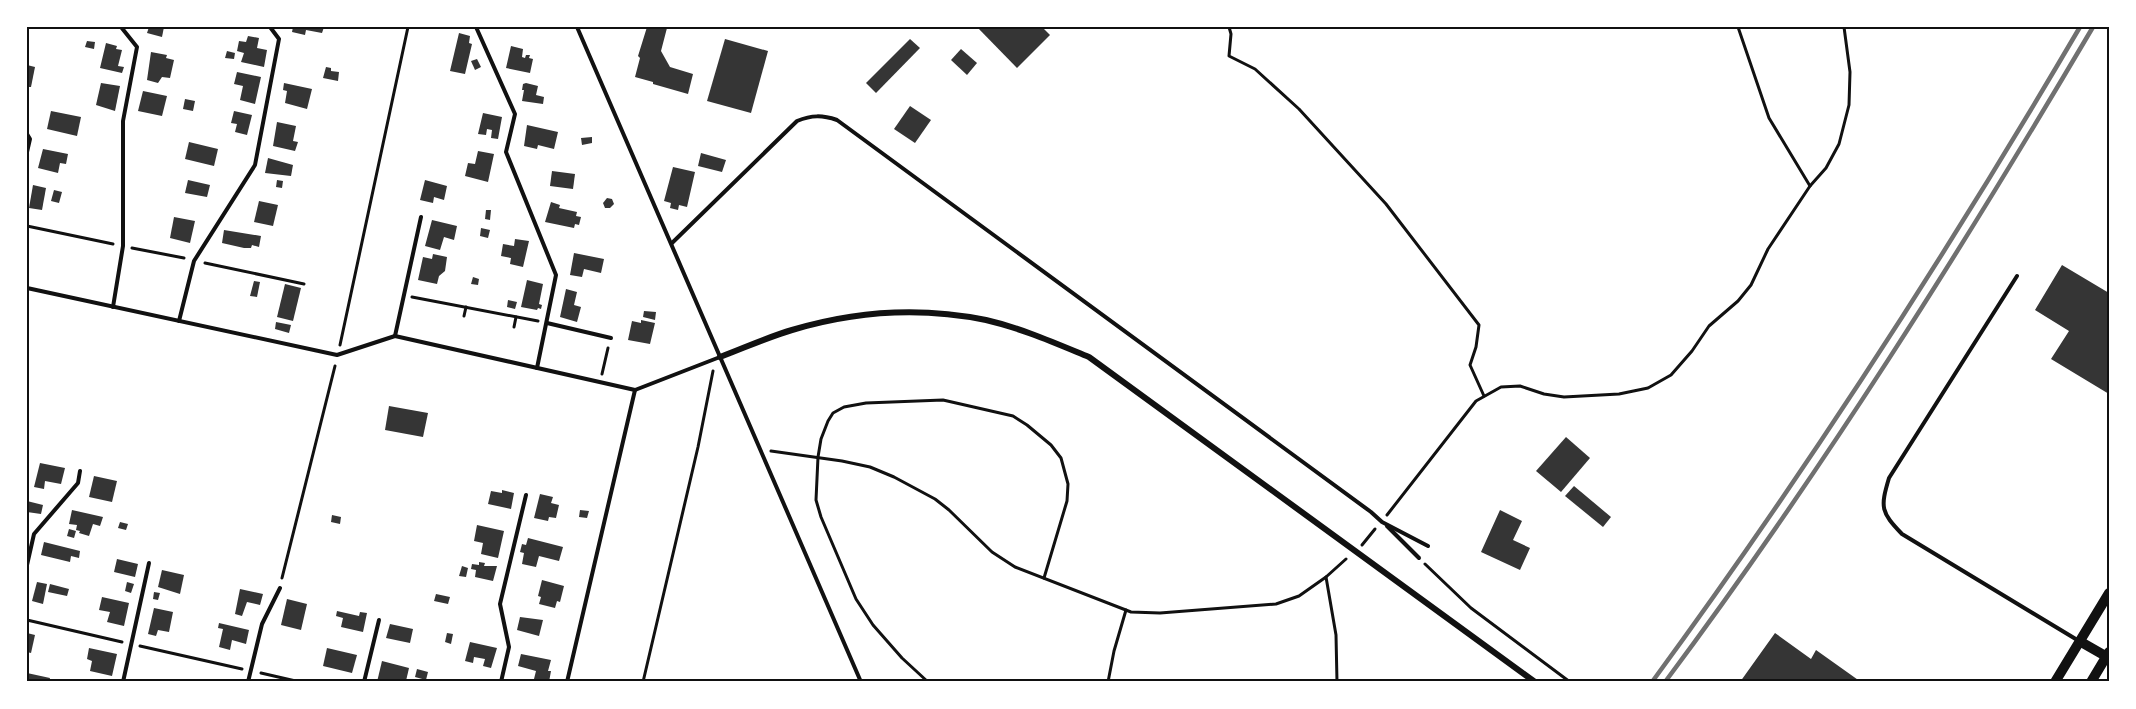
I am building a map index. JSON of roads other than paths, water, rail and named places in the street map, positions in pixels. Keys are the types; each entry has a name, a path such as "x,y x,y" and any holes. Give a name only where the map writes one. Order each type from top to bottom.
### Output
{"street":[{"path":"720,357 792,330 847,317 895,312 987,320 1040,337 1089,357 1535,682"},
{"path":"2055,682 2109,593"},
{"path":"2081,642 2108,656 2091,682"}],"lane":[{"path":"113,307 123,246 123,121 137,47 121,27"},
{"path":"179,321 194,261 255,165 279,39 270,27"},
{"path":"476,27 515,114 506,152 556,275 537,368"},
{"path":"577,27 861,682"},
{"path":"672,243 797,121 810,116 823,116 837,120 1352,498 1382,522 1419,558"},
{"path":"27,134 30,139 27,152"},
{"path":"395,336 421,217"},
{"path":"2017,276 1889,478 1882,498 1886,517 1902,534 2081,642"},
{"path":"27,288 337,355 395,336 635,390 720,357"},
{"path":"546,323 611,338"},
{"path":"567,682 635,390"},
{"path":"27,564 34,534 78,483 80,471"},
{"path":"501,682 509,647 500,604 526,495"},
{"path":"1382,522 1428,546"},
{"path":"123,682 149,563"},
{"path":"248,682 262,624 280,588"},
{"path":"364,682 379,620"}],"railway":[{"path":"1652,682 1765,523 1874,360 1979,195 2080,27"},
{"path":"1665,682 1779,523 1888,360 1941,278 2093,27"}]}
